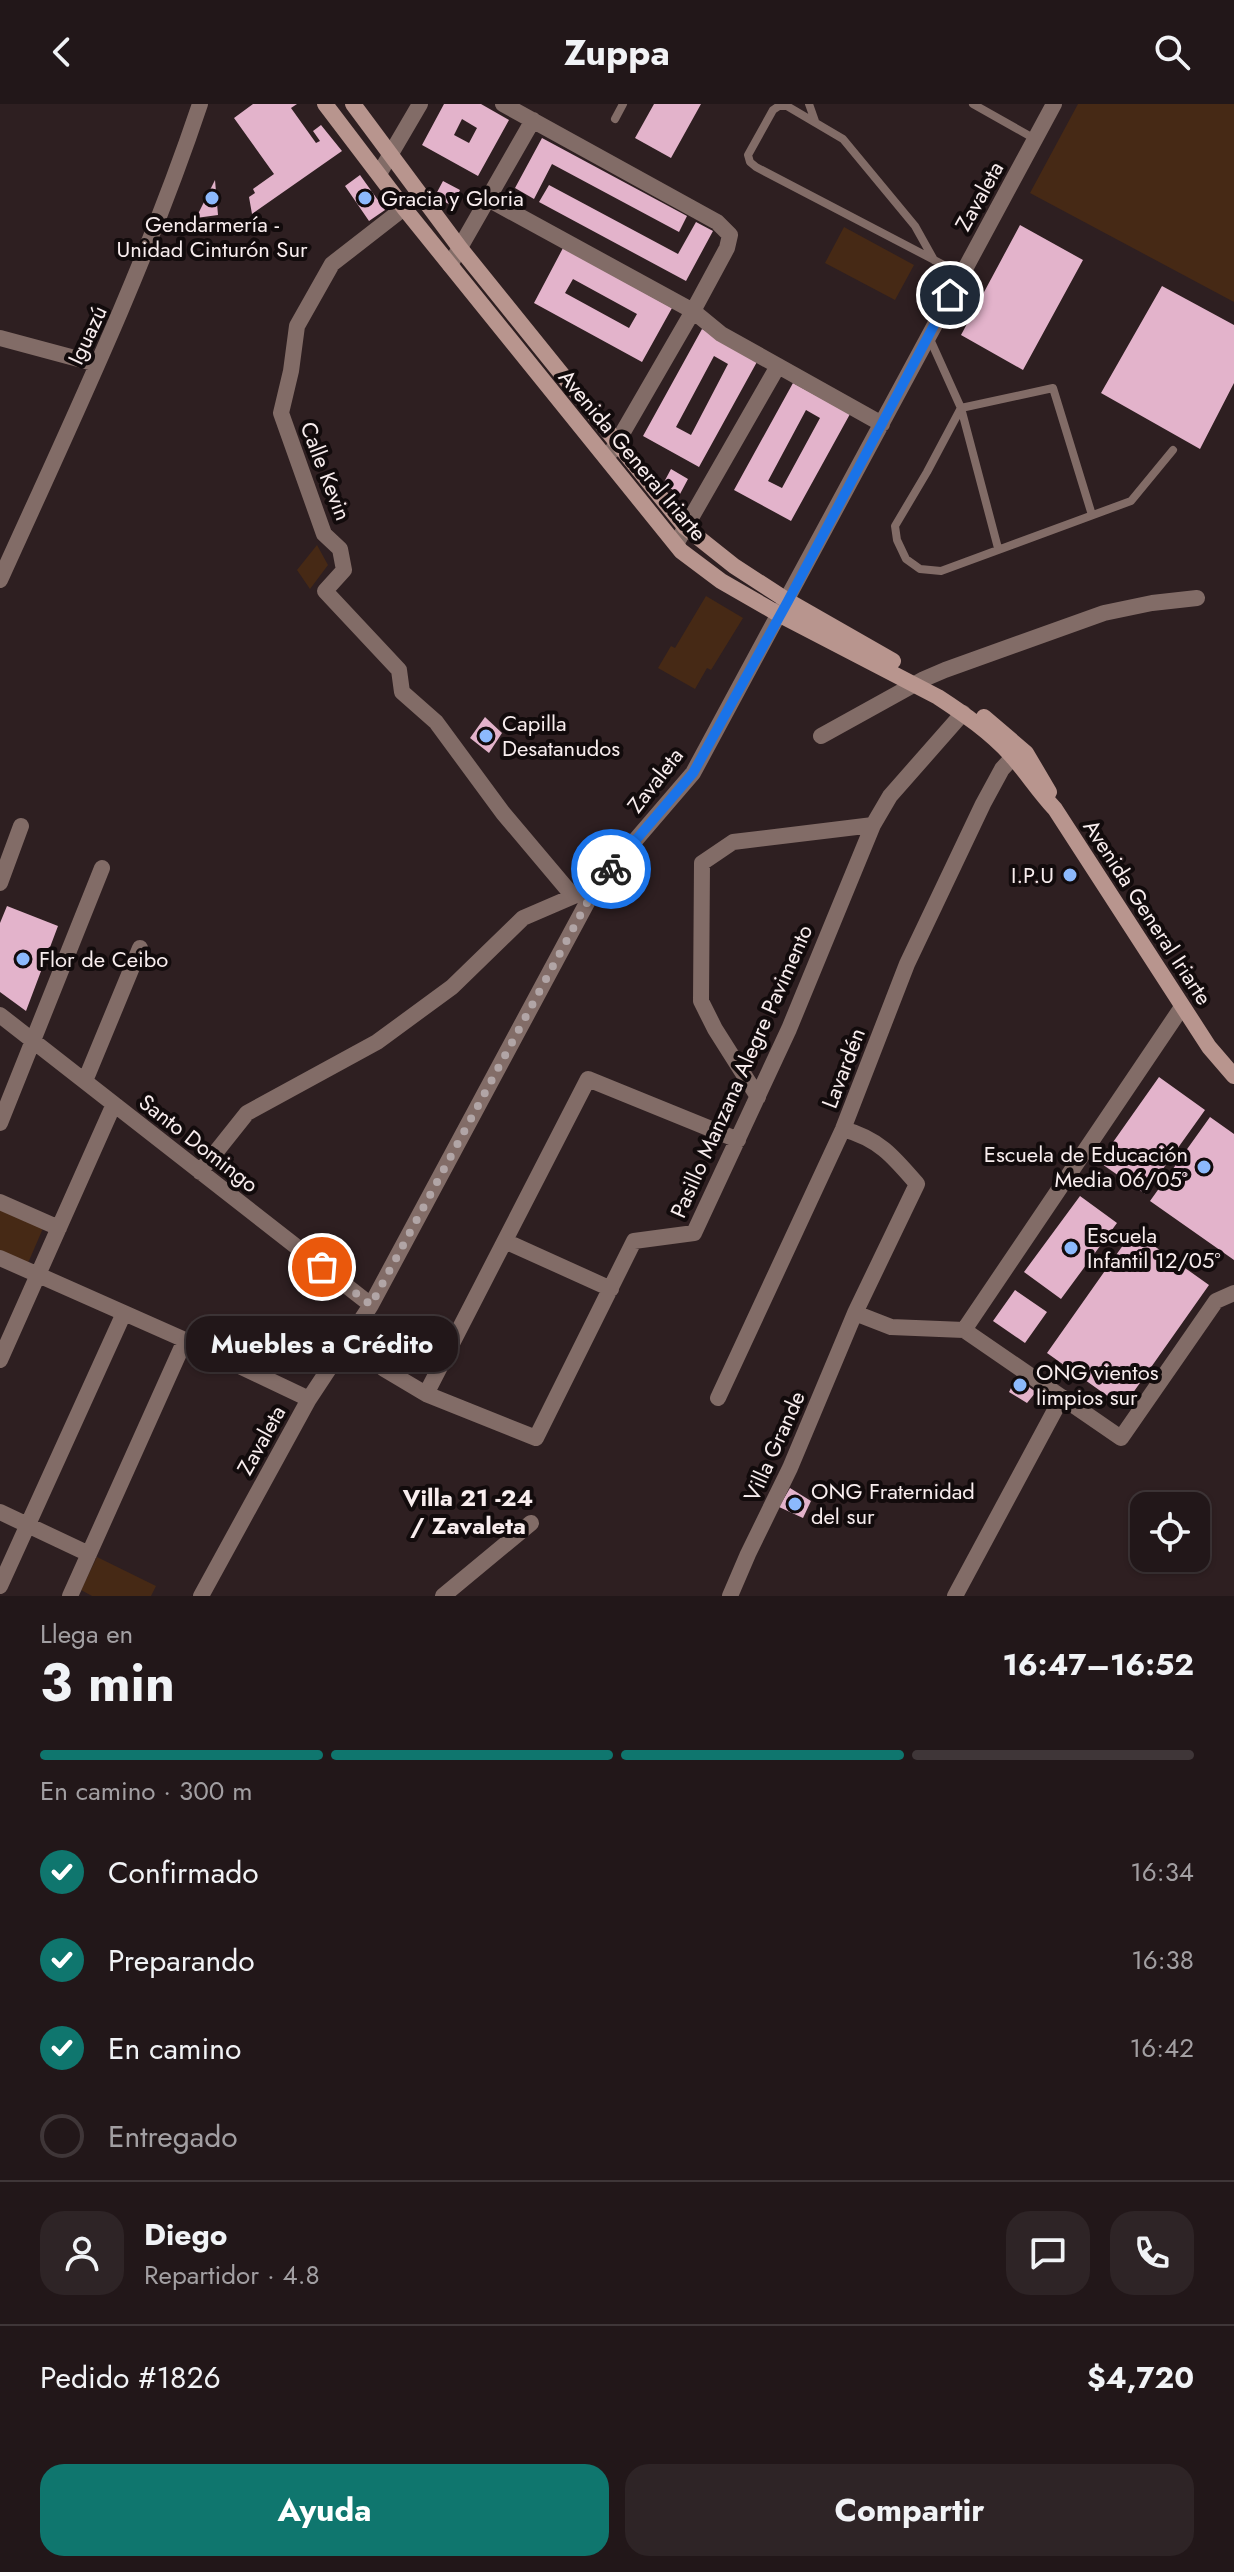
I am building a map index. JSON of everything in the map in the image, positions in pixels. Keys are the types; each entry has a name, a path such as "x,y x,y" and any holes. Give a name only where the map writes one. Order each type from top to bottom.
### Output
{"main road":[{"name":"Avenida General Iriarte","path":"325,104 404,208 676,544 705,570 971,707 1026,753 1045,783 1055,809"},
{"name":"Avenida General Iriarte","path":"353,104 460,248 685,527 784,608"},
{"name":"Avenida General Iriarte","path":"919,681 963,713 1013,757 1055,809 1214,1055 1234,1076"}],"street":[{"name":"Iguazú","path":"0,580 120,317 178,170 200,104"},
{"path":"379,174 420,104"},
{"path":"503,104 727,230 729,243 607,459"},
{"name":"Zavaleta","path":"201,1596 309,1399 371,1305 596,886 693,773 1054,104"},
{"path":"450,265 533,120"},
{"path":"488,199 693,311 721,334 882,424"},
{"name":"Calle Kevin","path":"404,208 332,264 297,326 281,413 324,534 340,549 344,570 325,591 399,670 402,692 436,722 503,813 573,896"},
{"path":"0,338 97,364"},
{"path":"676,544 778,366"},
{"path":"821,736 919,681 1104,613 1197,598"},
{"name":"Pasillo Manzana Alegre Pavimento","path":"384,1369 426,1394 536,1438 634,1241 694,1233 794,1019 873,825 890,796 963,713"},
{"name":"Lavardén","path":"718,1398 843,1129 907,964 983,804 1002,769 1013,757"},
{"path":"758,1097 701,1001 702,863 733,842 873,825"},
{"path":"0,883 21,826"},
{"path":"0,1123 102,868"},
{"path":"200,1172 247,1113 377,1042 452,987 523,918 596,886"},
{"path":"85,1081 140,948"},
{"path":"964,1330 1182,1007"},
{"name":"Santo Domingo","path":"0,1015 371,1305"},
{"path":"426,1394 588,1079 738,1140"},
{"path":"0,1360 114,1104"},
{"name":"Villa Grande","path":"730,1596 790,1468 855,1313 917,1184 896,1159 867,1136 843,1129"},
{"path":"0,1202 59,1228"},
{"path":"505,1241 611,1289"},
{"path":"0,1258 309,1399"},
{"path":"855,1313 891,1327 964,1330 1121,1438 1216,1301 1234,1293"},
{"path":"6,1596 0,1587 26,1524 124,1313"},
{"path":"70,1596 185,1340"},
{"path":"955,1596 1062,1397"},
{"path":"0,1512 89,1554"},
{"path":"443,1596 531,1523"}],"lane":[{"path":"615,119 623,104"},
{"path":"809,104 815,122"},
{"path":"973,104 1035,139"},
{"path":"934,260 915,226 843,139 787,106 773,110 748,155 750,162 756,167 934,260 961,274"},
{"path":"929,337 961,408 998,548"},
{"path":"1092,515 1053,388 961,408 895,526 897,540 906,559 920,569 941,571 1131,501 1173,450"}],"shaded area":[{"path":"1078,104 1234,104 1234,302 1030,193"},
{"path":"844,227 914,265 895,300 825,263"},
{"path":"317,545 328,565 310,589 297,570"},
{"path":"706,596 743,618 711,670 707,668 695,689 658,668 671,646 675,648"},
{"path":"0,1207 44,1226 28,1263 0,1251"},
{"path":"97,1557 156,1586 151,1596 92,1596 81,1590"}],"building":[{"path":"253,104 297,104 291,108 316,143 320,141 313,131 321,125 342,151 252,214 249,197 255,193 253,189 274,174 234,118"},
{"path":"444,104 481,104 509,120 478,176 422,145","holes":["462,119 477,128 469,143 454,135"]},
{"path":"654,104 701,104 671,158 635,138"},
{"path":"542,138 687,216 679,232 552,164 534,199 515,188"},
{"name":"Gracia y Gloria","path":"360,175 385,210 369,221 345,186"},
{"name":"Gendarmería - Unidad Cinturón Sur","path":"215,180 218,215 196,218"},
{"path":"443,181 460,190 452,206 435,196"},
{"path":"549,185 678,254 696,222 713,231 686,281 539,202"},
{"path":"1020,225 1083,260 1023,370 961,335"},
{"path":"563,248 672,308 642,362 534,303","holes":["573,279 637,314 629,328 565,293"]},
{"path":"1162,286 1234,325 1234,383 1200,449 1101,393"},
{"path":"702,329 758,360 699,467 643,436","holes":["714,356 728,364 691,435 676,427"]},
{"path":"793,383 850,414 791,521 734,490","holes":["806,410 820,418 782,488 768,481"]},
{"path":"671,469 688,479 680,494 663,484"},
{"name":"Capilla Desatanudos","path":"485,717 502,733 489,753 470,738"},
{"name":"Flor de Ceibo","path":"7,906 58,926 26,1011 0,992 0,923"},
{"path":"1159,1077 1205,1110 1145,1194 1099,1162"},
{"name":"Escuela de Educación Media 06/05°","path":"1210,1117 1234,1134 1234,1260 1150,1201"},
{"name":"Escuela Infantil 12/05°","path":"1080,1196 1117,1223 1061,1299 1024,1272"},
{"path":"1133,1231 1209,1285 1123,1407 1047,1353"},
{"path":"1015,1290 1047,1312 1025,1343 993,1321"},
{"name":"ONG vientos limpios sur","path":"1016,1378 1036,1392 1027,1403 1009,1392"},
{"name":"ONG Fraternidad del sur","path":"790,1488 811,1501 803,1518 779,1507"}],"way so far":[{"path":"322,1267 371,1305 596,886 611,869"}],"place":[{"name":"Gendarmería - Unidad Cinturón Sur","path":"212,198"},
{"name":"Gracia y Gloria","path":"365,198"},
{"name":"Capilla Desatanudos","path":"486,736"},
{"name":"I.P.U","path":"1070,875"},
{"name":"Flor de Ceibo","path":"23,959"},
{"name":"Escuela de Educación Media 06/05°","path":"1204,1167"},
{"name":"Escuela Infantil 12/05°","path":"1071,1248"},
{"name":"Muebles a Crédito","path":"322,1267"},
{"name":"ONG vientos limpios sur","path":"1020,1385"},
{"name":"ONG Fraternidad del sur","path":"795,1504"}],"district":[{"name":"Villa 21 -24 / Zavaleta","path":"468,1512"}],"route":[{"path":"611,869 693,773 950,295"}]}
